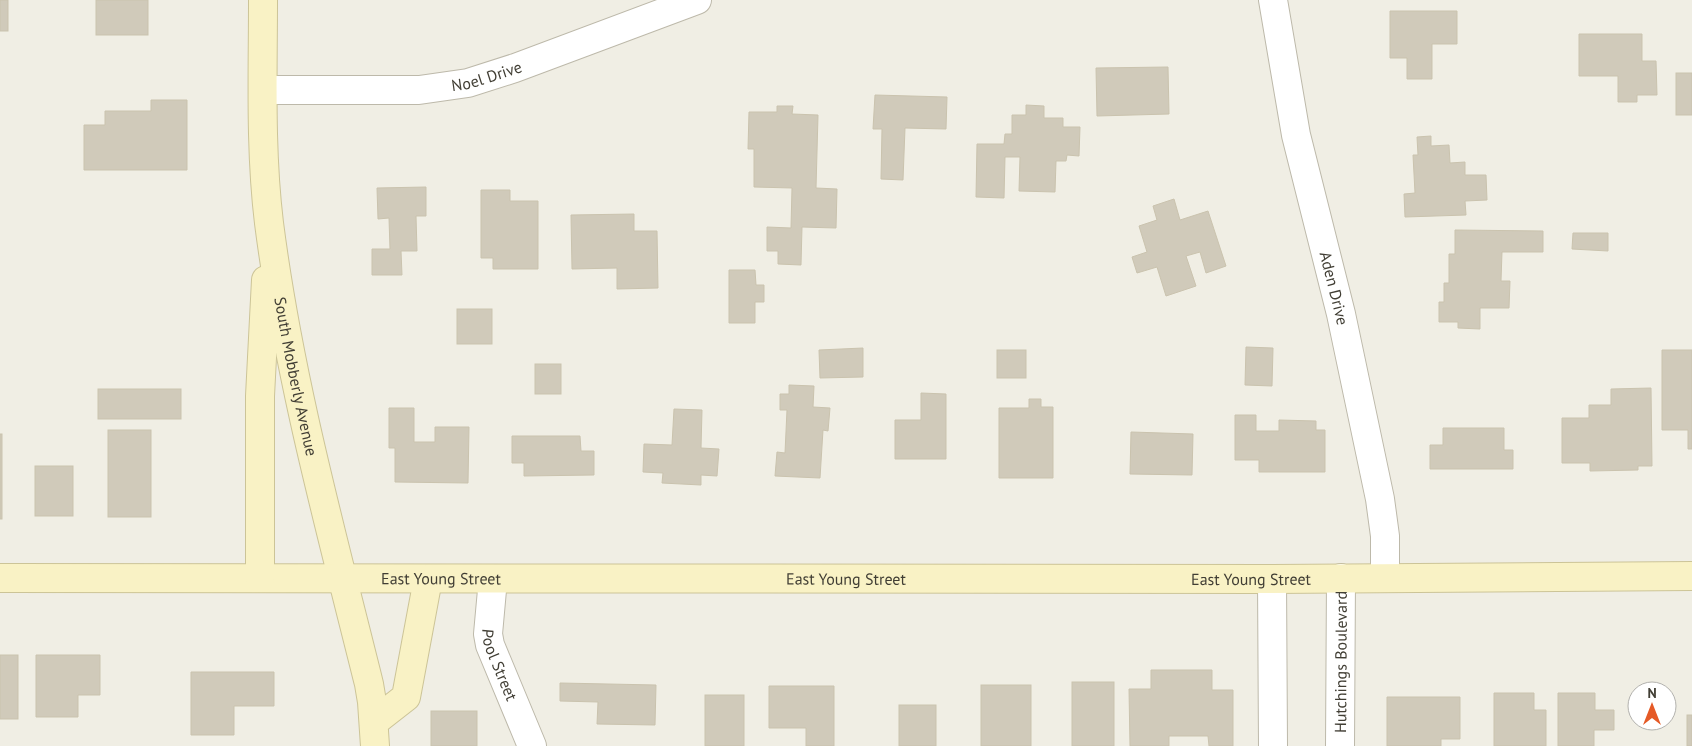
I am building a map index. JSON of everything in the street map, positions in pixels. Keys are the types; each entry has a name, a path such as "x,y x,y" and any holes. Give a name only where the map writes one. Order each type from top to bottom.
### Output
{"street":[{"name":"South Mobberly Avenue","path":"262,0 266,186 269,221 281,300 292,360 324,505 369,684 374,734"},
{"name":"Noel Drive","path":"264,90 420,90 468,83 515,68 697,0"},
{"name":"Aden Drive","path":"1273,0 1296,135 1342,314 1380,498 1385,536 1385,578"},
{"path":"260,578 260,396 269,221"},
{"name":"East Young Street","path":"0,578 1272,579 1692,576"},
{"name":"Hutchings Boulevard","path":"1340,746 1342,578"},
{"path":"374,734 406,698 428,579"},
{"name":"Pool Street","path":"494,579 488,627 490,645 532,746"},
{"path":"1272,579 1273,746"}],"building":[{"path":"0,0 8,0 8,31 0,31"},
{"path":"96,0 148,0 148,35 96,35"},
{"path":"1390,11 1457,11 1457,44 1432,44 1432,79 1407,79 1407,58 1390,58"},
{"path":"1579,34 1642,34 1642,61 1656,61 1657,95 1637,95 1637,102 1618,102 1618,76 1579,76"},
{"path":"1168,67 1169,114 1097,116 1096,68"},
{"path":"1676,73 1692,73 1692,115 1676,115"},
{"path":"875,95 947,97 946,129 905,128 903,180 881,179 882,129 873,129"},
{"path":"151,100 187,100 187,170 84,170 84,125 105,125 105,111 151,111"},
{"path":"1026,105 1044,106 1044,118 1063,118 1063,127 1080,127 1079,156 1067,155 1066,161 1056,161 1055,192 1019,191 1020,157 1005,157 1004,198 976,197 977,144 1004,144 1005,134 1012,134 1012,115 1026,115"},
{"path":"777,106 793,106 792,114 818,115 816,188 837,189 836,228 802,227 801,265 778,264 778,251 767,251 767,227 791,228 792,188 754,187 754,149 748,149 749,112 777,112"},
{"path":"1431,136 1431,146 1449,145 1450,163 1465,162 1465,175 1486,175 1487,200 1465,201 1466,215 1405,217 1404,194 1415,193 1413,155 1418,155 1417,137"},
{"path":"426,187 426,216 416,216 417,251 401,251 402,275 372,275 372,249 390,249 389,218 378,219 377,188"},
{"path":"481,190 510,190 510,201 538,201 538,269 493,269 493,258 481,258"},
{"path":"1174,199 1180,220 1208,211 1226,266 1206,273 1200,252 1186,256 1196,286 1166,296 1157,267 1137,273 1132,257 1147,252 1139,226 1157,220 1153,206"},
{"path":"634,214 634,231 657,231 658,288 617,289 617,268 572,269 571,215"},
{"path":"1455,230 1543,231 1543,252 1502,252 1501,281 1510,281 1509,308 1480,308 1480,329 1458,328 1458,322 1439,322 1439,302 1444,302 1444,283 1449,283 1449,254 1455,254"},
{"path":"1573,233 1608,233 1608,251 1572,249"},
{"path":"729,270 755,270 756,285 764,285 764,302 755,302 755,323 729,323"},
{"path":"457,309 492,309 492,344 457,344"},
{"path":"1246,347 1273,348 1272,386 1245,385"},
{"path":"863,348 863,377 820,378 819,350"},
{"path":"997,350 1026,350 1026,378 997,378"},
{"path":"1662,350 1692,350 1692,449 1688,449 1688,430 1662,430"},
{"path":"535,364 561,364 561,394 535,394"},
{"path":"789,385 814,386 813,407 830,408 828,431 823,430 820,478 775,476 777,452 785,453 787,410 780,410 780,394 789,394"},
{"path":"1651,388 1652,466 1638,466 1638,470 1590,471 1590,463 1562,463 1562,418 1589,418 1589,405 1611,405 1611,389"},
{"path":"98,389 181,389 181,419 98,419"},
{"path":"921,393 946,394 946,459 895,459 895,420 921,420"},
{"path":"1029,399 1041,399 1041,407 1053,407 1053,478 999,478 999,408 1029,408"},
{"path":"389,408 414,408 414,442 435,442 435,427 469,427 468,483 395,482 395,448 389,448"},
{"path":"674,409 702,410 701,448 719,449 717,476 701,475 701,485 662,483 663,473 643,472 644,444 672,445"},
{"path":"1235,415 1256,415 1256,431 1279,431 1279,420 1316,421 1316,430 1325,430 1325,472 1259,472 1259,460 1235,460"},
{"path":"1443,428 1504,428 1504,450 1513,450 1513,469 1430,469 1430,445 1443,445"},
{"path":"108,430 151,430 151,517 108,517"},
{"path":"1131,432 1193,434 1192,475 1130,474"},
{"path":"0,434 2,434 2,519 0,519"},
{"path":"512,436 580,436 581,451 594,451 594,475 524,476 524,463 512,463"},
{"path":"35,466 73,466 73,516 35,516"},
{"path":"0,655 18,655 18,719 0,719"},
{"path":"36,655 100,655 100,695 78,695 78,717 36,717"},
{"path":"1151,670 1212,670 1212,690 1233,690 1233,746 1209,746 1208,736 1169,736 1169,746 1130,746 1129,689 1151,689"},
{"path":"191,672 274,672 274,706 234,706 234,735 191,735"},
{"path":"1072,682 1114,682 1114,746 1072,746"},
{"path":"560,683 656,685 655,725 597,724 598,702 560,701"},
{"path":"981,685 1031,685 1031,746 981,746"},
{"path":"769,686 834,686 834,746 806,746 806,728 769,728"},
{"path":"1494,693 1534,693 1534,710 1546,710 1546,746 1494,746"},
{"path":"1558,693 1595,693 1595,710 1614,710 1614,730 1594,730 1594,746 1558,746"},
{"path":"705,695 744,695 744,746 705,746"},
{"path":"1387,697 1460,697 1460,739 1441,739 1441,746 1387,746"},
{"path":"899,705 936,705 936,746 899,746"},
{"path":"431,711 477,711 477,746 431,746"},
{"path":"1687,715 1692,715 1692,746 1687,746"}]}
